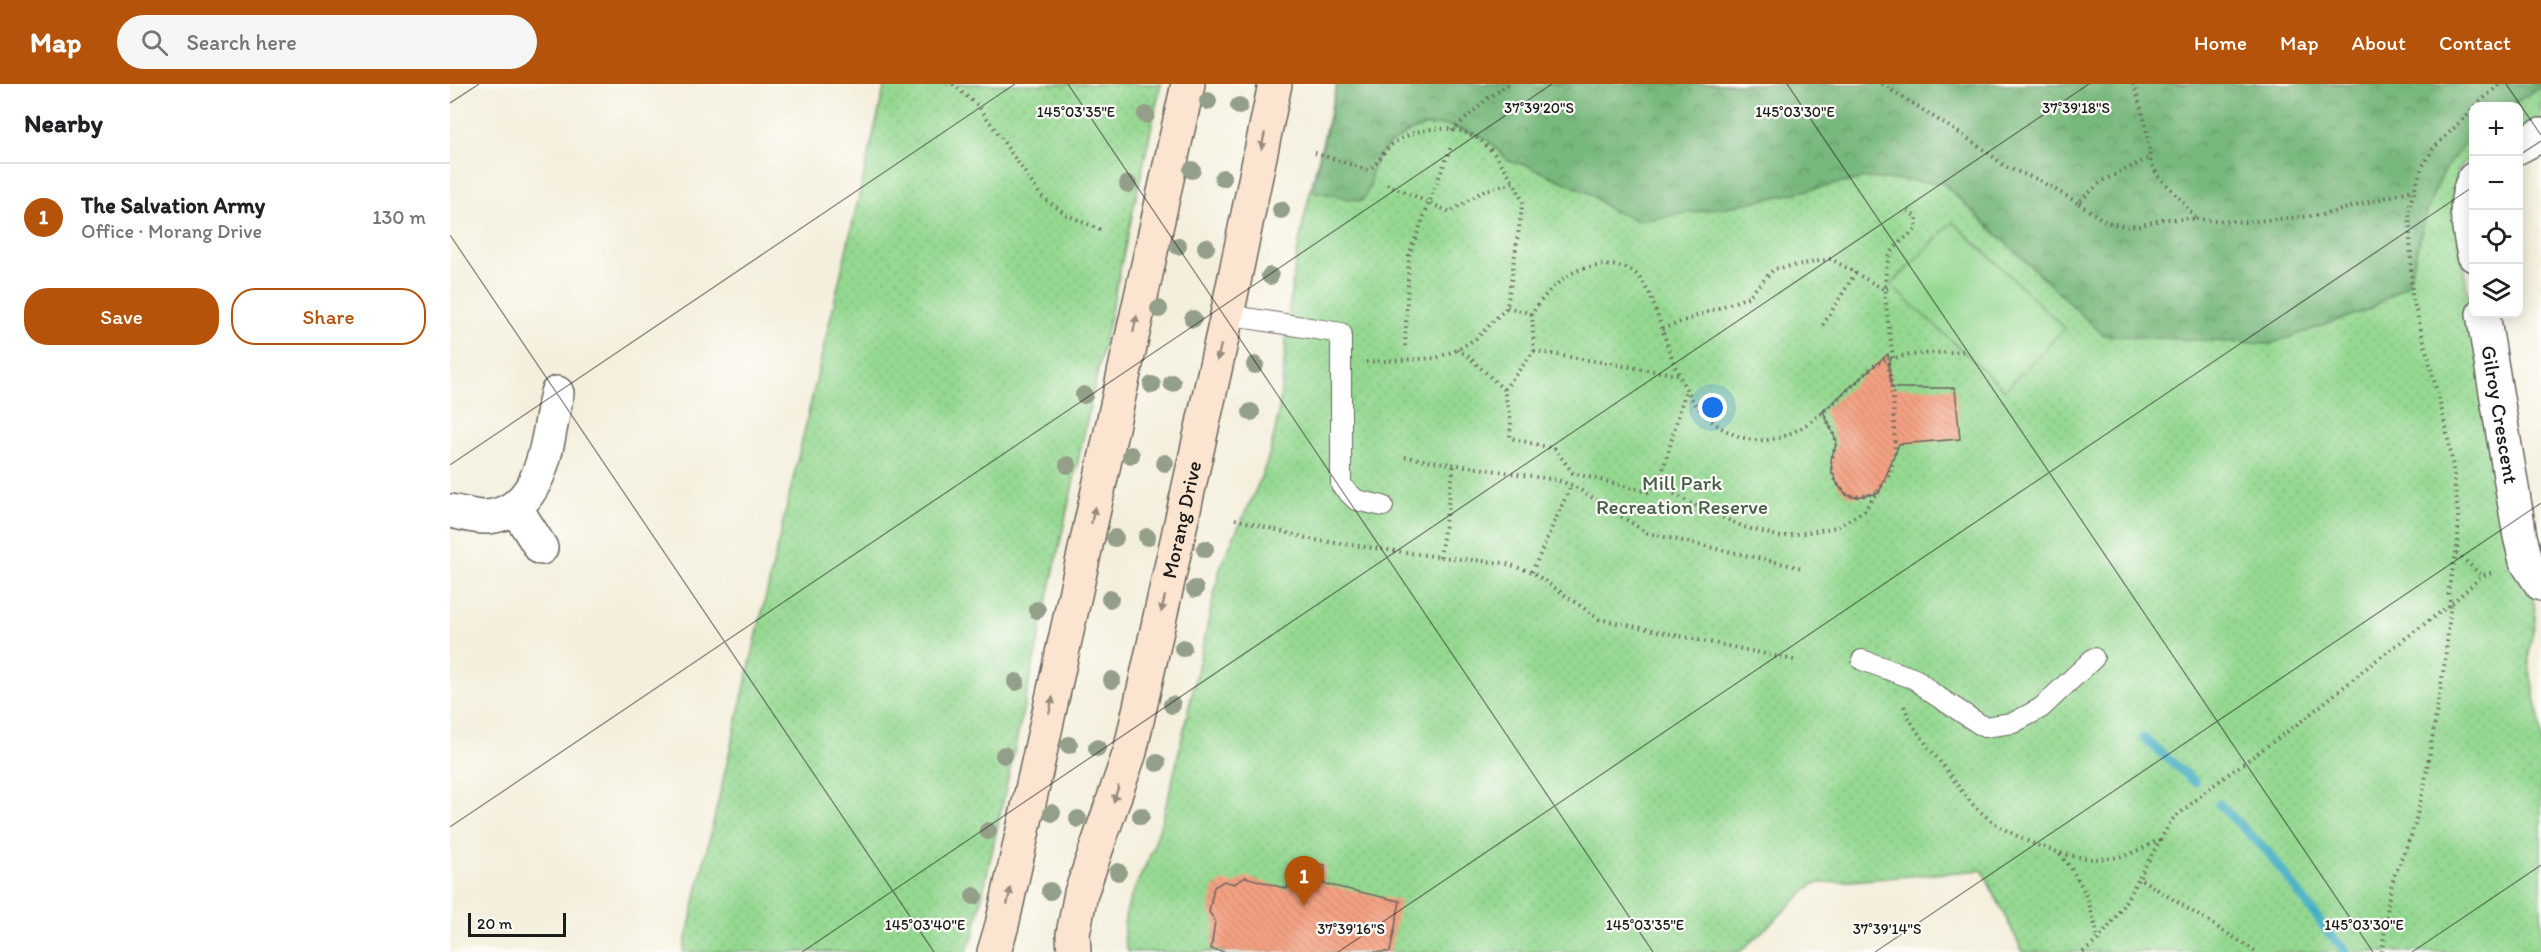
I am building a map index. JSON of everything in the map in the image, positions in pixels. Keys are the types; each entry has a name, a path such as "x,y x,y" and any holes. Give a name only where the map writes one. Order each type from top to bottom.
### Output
{"main road":[{"path":"994,952 1188,84"},
{"name":"Morang Drive","path":"1074,952 1073,934 1081,893 1130,752 1227,315 1275,84"}],"street":[{"path":"2523,144 2541,135"},
{"path":"2469,190 2467,195 2469,226"},
{"name":"Gilroy Crescent","path":"2484,318 2534,572"},
{"path":"450,511 486,517 515,507 529,495 537,482 557,393"},
{"path":"515,507 541,548"}],"lane":[{"path":"1227,315 1341,333 1341,485 1356,500 1383,506"},
{"path":"1862,660 1915,679 1984,727 2013,723 2041,708 2094,658"}],"path":[{"path":"953,84 980,108 1041,196 1067,216 1103,231"},
{"path":"1452,131 1488,98 1509,84"},
{"path":"1882,84 1978,145 2006,167 2039,180 2106,222 2124,226 2142,225 2163,219 2245,222 2322,215 2413,190"},
{"path":"2134,84 2146,126 2149,158 2158,176 2196,219"},
{"path":"2480,102 2500,84"},
{"path":"2382,952 2394,876 2413,831 2424,787 2445,661 2451,604 2448,592 2457,553 2458,514 2452,460 2443,414 2412,295 2408,226 2413,190 2422,167 2433,149 2469,112"},
{"path":"1316,153 1368,170 1386,149 1406,136 1429,128 1464,132 1488,146 1514,182 1523,202 1507,307 1494,324 1457,350 1436,358 1362,362"},
{"path":"1405,346 1409,255 1452,144"},
{"path":"2078,203 2102,181 2149,158"},
{"path":"1387,184 1450,212 1483,191 1514,182"},
{"path":"1659,484 1688,502 1744,527 1781,537 1837,527 1864,511 1879,493 1890,474 1895,452 1885,290 1892,252 1916,229 1917,218 1908,211"},
{"path":"1662,329 1748,297 1774,269 1832,259 1885,290"},
{"path":"1504,390 1534,351 1532,314 1537,304 1560,282 1581,269 1605,264 1630,270 1642,280 1650,294 1679,375 1693,403 1711,421 1743,438 1765,439 1785,436 1806,426 1876,364 1891,359 1964,351"},
{"path":"1823,325 1856,272"},
{"path":"1885,290 1891,285"},
{"path":"1507,307 1532,314"},
{"path":"1457,350 1468,356 1504,390 1511,421 1510,438 1555,449 1573,473 1648,492 1659,484 1686,389"},
{"path":"1534,351 1679,375"},
{"path":"1823,411 1837,442 1831,459 1832,472 1838,485 1847,495 1879,493"},
{"path":"1405,457 1557,480 1571,485 1647,533 1803,568"},
{"path":"1440,557 1454,465"},
{"path":"1532,573 1571,485"},
{"path":"1235,519 1314,540 1504,563 1532,573 1599,619 1794,660"},
{"path":"2457,553 2482,576"},
{"path":"2082,952 2099,941 2116,918 2172,820 2211,787 2307,717 2374,662 2451,604 2482,576 2534,572"},
{"path":"1903,702 1911,724 1980,813 1998,826 2060,854 2086,859 2121,857 2160,840"},
{"path":"2060,854 2079,878 2088,896 2099,941"},
{"path":"2139,878 2258,952"}],"green space":[{"path":"885,84 1161,84 973,938 966,952 683,952"},
{"name":"Mill Park Recreation Reserve","path":"1337,84 2541,84 2541,121 2523,131 2523,102 2469,102 2469,159 2457,175 2452,200 2469,299 2469,318 2472,318 2535,614 2529,661 2541,737 2541,952 2023,952 1982,870 1813,884 1740,952 1128,952 1124,939 1126,913 1153,848 1167,802 1219,572 1269,455 1281,391 1292,284 1312,183"},
{"path":"1337,84 2541,84 2516,102 2469,102 2469,141 2446,168 2437,186 2408,284 2370,309 2270,344 2103,335 1943,183 1866,178 1732,206 1639,221 1610,210 1589,193 1526,165 1508,161 1481,136 1446,125 1424,126 1390,144 1378,156 1371,173 1371,184 1363,200 1312,191"},
{"path":"1953,222 2065,328 2005,390 1891,285"}],"building":[{"path":"1888,354 1891,388 1955,388 1960,439 1899,444 1879,493 1855,497 1847,495 1838,485 1832,472 1831,459 1837,442 1823,411"},
{"path":"1294,860 1325,865 1324,884 1400,901 1390,952 1226,952 1211,949 1215,921 1209,912 1214,887 1224,881 1234,884 1246,877 1287,889"}],"waterway":[{"path":"2144,738 2195,782"},
{"path":"2219,804 2268,852 2328,932 2347,952"}],"place":[{"name":"The Salvation Army","path":"1304,906"}]}
